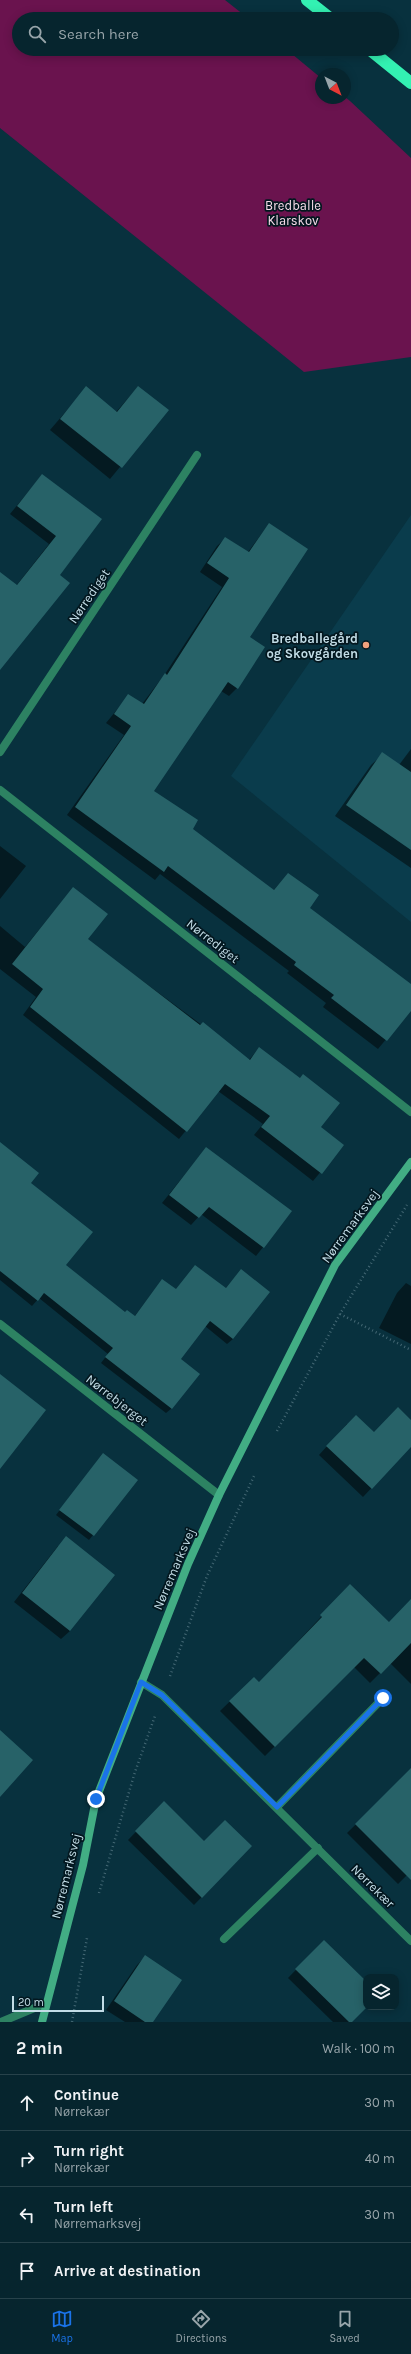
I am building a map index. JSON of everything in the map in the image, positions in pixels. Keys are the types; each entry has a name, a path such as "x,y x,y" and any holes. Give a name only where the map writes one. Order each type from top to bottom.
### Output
{"highway":[{"path":"307,0 322,12"},
{"path":"378,56 411,83"}],"street":[{"name":"Nørrediget","path":"0,752 197,455"},
{"name":"Nørrediget","path":"0,790 411,1112"},
{"name":"Nørremarksvej","path":"42,2022 44,2004 83,1865 96,1799 188,1564 219,1494 335,1265 411,1162"},
{"name":"Nørrebjerget","path":"0,1324 219,1494"},
{"name":"Nørrekær","path":"141,1682 162,1695 411,1941"},
{"path":"277,1807 383,1698"},
{"path":"224,1939 318,1848"},
{"path":"1,2022 44,2004"}],"path":[{"path":"275,1434 340,1314 411,1199"},
{"path":"340,1314 411,1350"},
{"path":"98,1894 135,1772 162,1695 208,1576 257,1469"},
{"path":"72,2022 88,1933"}],"shaded area":[{"name":"Bredballegård og Skovgården","path":"411,515 411,922 231,776"}],"green space":[{"name":"Bredballe Klarskov","path":"0,0 225,0 240,12 12,12 12,56 294,56 315,73 315,104 351,104 351,102 411,158 411,357 304,372 0,128"}],"building":[{"path":"86,386 117,412 138,386 169,410 122,468 60,419"},
{"path":"42,474 102,519 60,575 70,583 0,670 0,572 17,585 56,536 17,506"},
{"path":"269,523 308,549 250,637 265,647 238,689 228,682 154,791 198,820 193,829 274,890 288,873 319,895 310,908 411,984 411,1011 387,1041 331,998 334,995 294,965 296,962 168,866 164,872 75,807 131,726 114,714 128,694 144,704 165,673 167,675 229,578 207,563 225,537 249,552"},
{"path":"382,752 411,772 411,850 346,805"},
{"path":"73,887 108,914 88,939 200,1025 203,1022 250,1060 259,1047 300,1078 303,1074 340,1103 321,1127 344,1145 322,1174 261,1127 270,1116 225,1084 187,1132 30,1007 43,989 12,964"},
{"path":"0,1142 39,1173 31,1183 93,1232 66,1265 125,1312 127,1310 135,1316 162,1279 176,1289 195,1265 226,1288 241,1269 270,1292 233,1339 210,1321 181,1359 200,1374 172,1409 105,1357 113,1348 44,1293 38,1301 0,1271"},
{"path":"206,1147 292,1211 264,1248 209,1207 199,1218 169,1195"},
{"path":"0,1374 46,1410 0,1469"},
{"path":"398,1407 411,1420 411,1447 372,1489 326,1446 356,1415 374,1432"},
{"path":"103,1453 138,1480 94,1536 59,1510"},
{"path":"66,1536 115,1575 70,1631 22,1593"},
{"path":"350,1584 389,1622 411,1599 411,1643 381,1674 364,1658 275,1747 229,1701 254,1677 259,1682 322,1617 320,1615"},
{"path":"0,1730 33,1760 0,1797"},
{"path":"411,1768 411,1880 355,1824"},
{"path":"164,1801 204,1841 225,1820 252,1846 202,1898 135,1831"},
{"path":"324,1940 363,1978 364,2010 352,2022 349,2022 295,1969"},
{"path":"145,1955 182,1980 153,2022 145,2022 114,2001"}],"place":[{"name":"Bredballegård og Skovgården","path":"366,645"}],"route":[{"path":"96,1799 141,1682 162,1695 277,1807 383,1698"}]}
